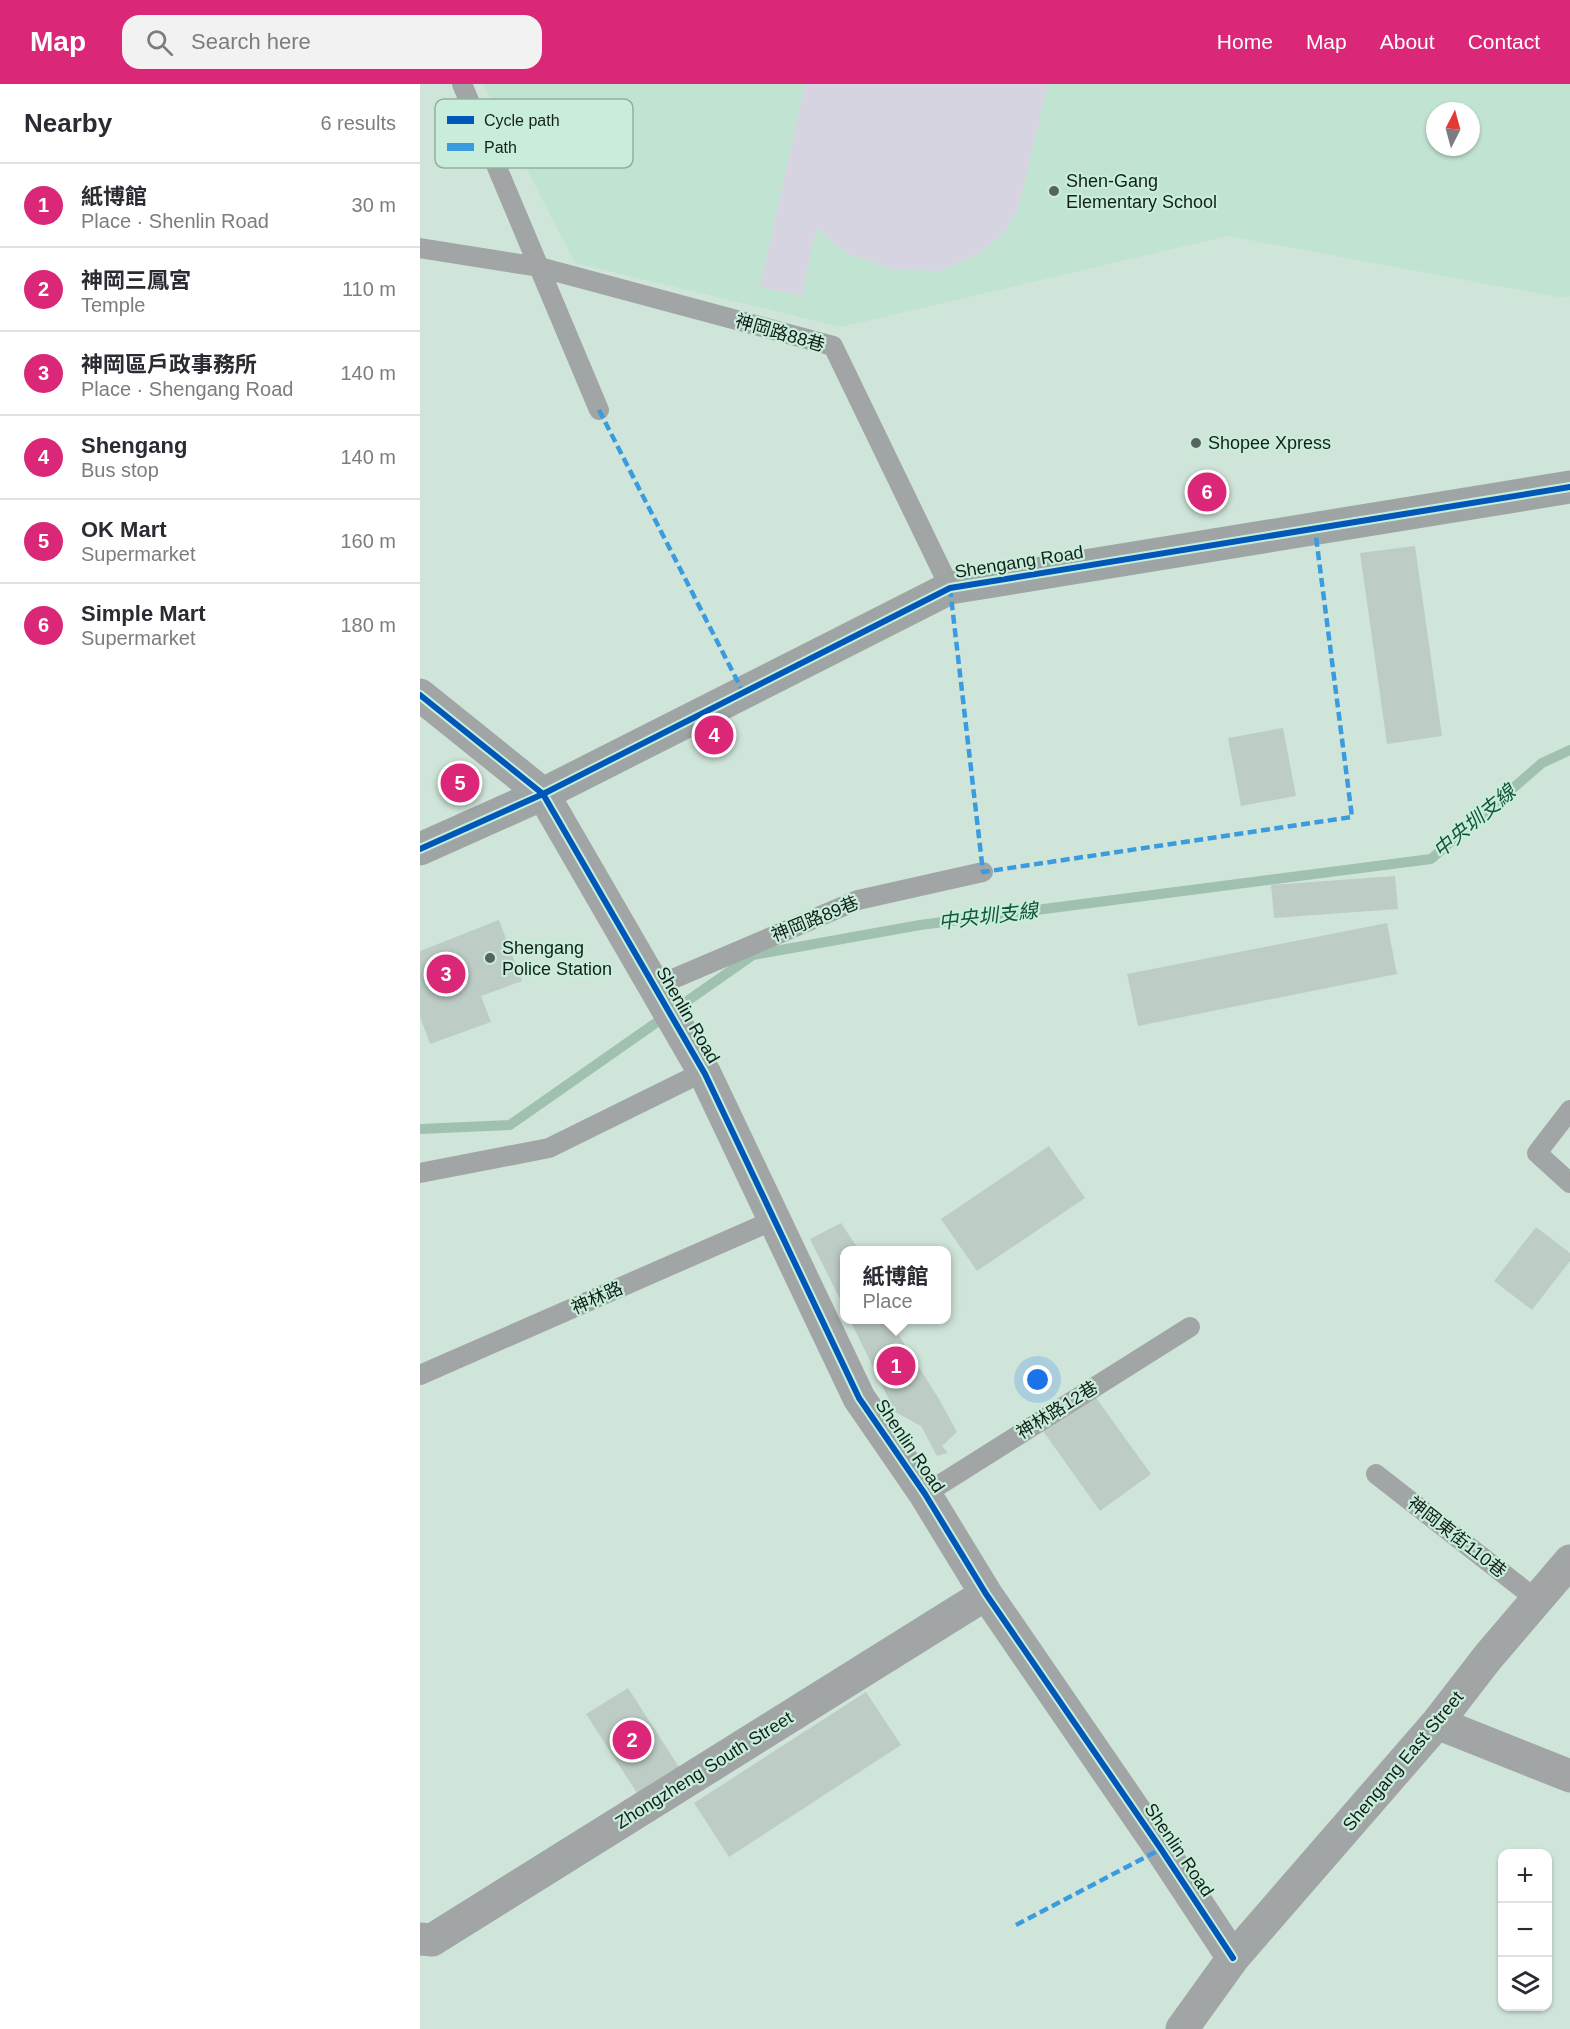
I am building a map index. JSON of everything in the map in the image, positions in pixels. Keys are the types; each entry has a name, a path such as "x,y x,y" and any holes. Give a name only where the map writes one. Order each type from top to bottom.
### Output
{"street":[{"name":"Shengang Road","path":"420,849 543,794 950,588 1570,487"},
{"path":"420,695 543,794"},
{"name":"Shenlin Road","path":"543,794 705,1074 859,1398 925,1494 986,1594 1155,1839 1233,1958"},
{"name":"Shengang East Street","path":"1233,1958 1437,1723 1488,1657 1570,1561"},
{"name":"Zhongzheng South Street","path":"420,1939 432,1940 986,1594"},
{"path":"1437,1723 1570,1776"},
{"path":"1182,2029 1233,1958"}],"lane":[{"path":"462,84 468,99"},
{"path":"497,168 599,410"},
{"name":"神岡路88巷","path":"420,248 539,267 832,346 950,588"},
{"name":"神岡路89巷","path":"658,993 858,900 983,872"},
{"path":"420,1173 549,1148 699,1074 705,1074"},
{"path":"1570,1110 1537,1153 1570,1183"},
{"name":"神林路","path":"420,1376 774,1220"},
{"name":"神林路12巷","path":"925,1494 1190,1327"},
{"name":"神岡東街110巷","path":"1376,1474 1537,1600"}],"shaded area":[{"name":"Shen-Gang Elementary School","path":"483,84 1570,84 1570,296 1563,298 1228,236 841,327 575,263 526,168 633,168 633,99 491,99"},
{"path":"805,84 1048,84 1018,209 1004,233 978,254 940,271 891,269 847,253 816,228 802,296 760,287"}],"building":[{"path":"1415,546 1442,736 1387,744 1360,553"},
{"path":"1283,728 1296,796 1241,806 1228,738"},
{"path":"1395,876 1398,909 1274,918 1271,885"},
{"path":"499,920 522,981 481,996 491,1022 430,1044 420,1017 420,951"},
{"path":"1387,923 1397,974 1138,1026 1127,974"},
{"path":"1049,1146 1085,1198 977,1271 941,1219"},
{"path":"841,1223 856,1246 840,1246 840,1299 810,1239"},
{"path":"1536,1227 1570,1253 1570,1261 1532,1310 1494,1281"},
{"path":"852,1324 893,1324 957,1432 942,1446 948,1453 937,1456 921,1426 895,1412"},
{"path":"1094,1395 1151,1474 1100,1511 1043,1431"},
{"path":"628,1688 679,1767 637,1793 586,1714"},
{"path":"866,1692 901,1745 729,1857 694,1803"}],"waterway":[{"name":"中央圳支線","path":"420,1129 510,1125 753,955 920,925 1431,859 1542,763 1570,750"}],"marked path":[{"path":"599,410 743,692"},
{"path":"950,588 983,872 1352,817 1315,529"},
{"path":"1016,1925 1161,1849"}],"cycle path":[{"path":"420,849 543,794 950,588 1570,487"},
{"path":"420,695 543,794 705,1074 859,1398 925,1494 986,1594 1233,1958"}],"place":[{"name":"Shen-Gang Elementary School","path":"1054,191"},
{"name":"Shopee Xpress","path":"1196,443"},
{"name":"Simple Mart","path":"1207,492"},
{"name":"Shengang","path":"714,735"},
{"name":"OK Mart","path":"460,783"},
{"name":"Shengang Police Station","path":"490,958"},
{"name":"神岡區戶政事務所","path":"446,974"},
{"name":"紙博館","path":"896,1366"},
{"name":"神岡三鳳宮","path":"632,1740"}]}
